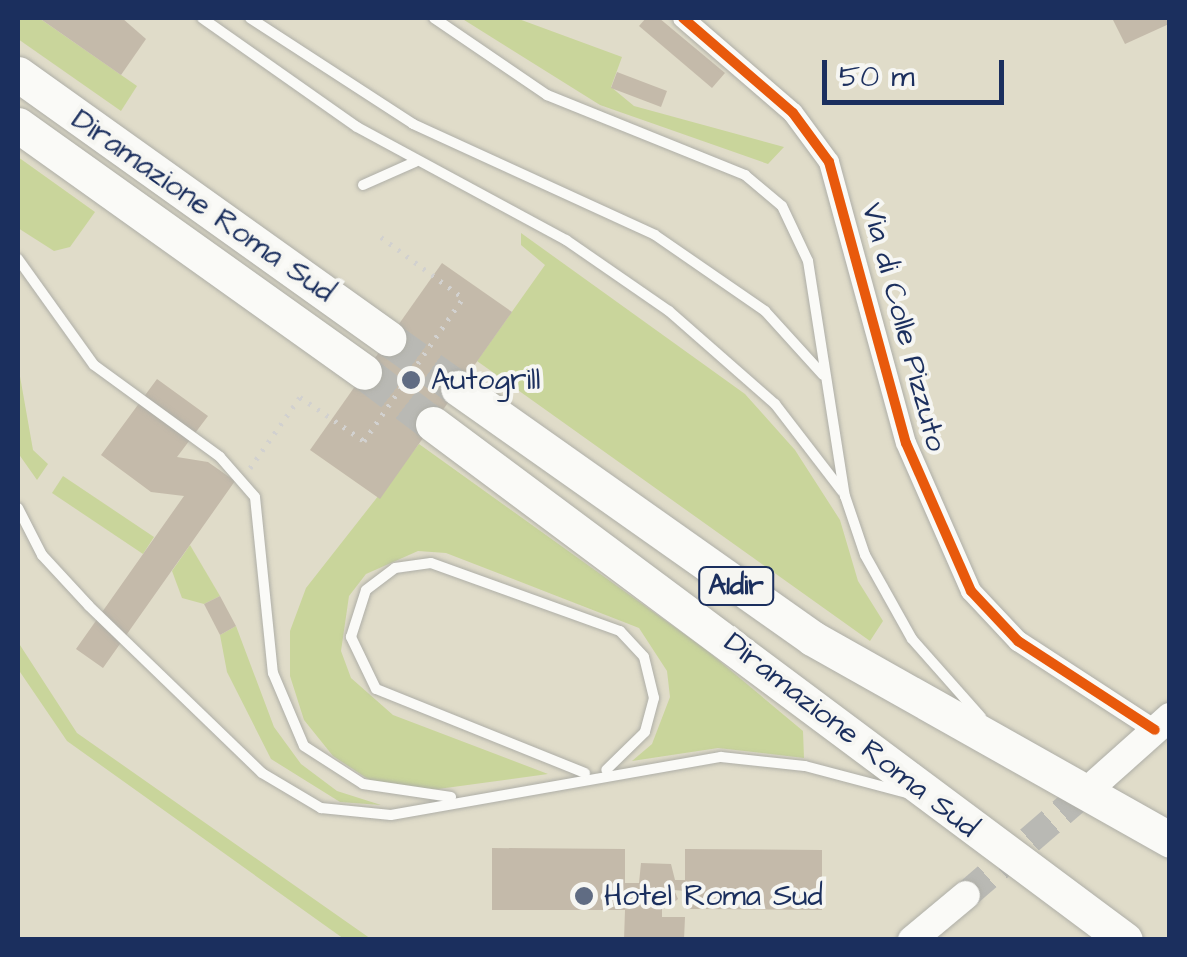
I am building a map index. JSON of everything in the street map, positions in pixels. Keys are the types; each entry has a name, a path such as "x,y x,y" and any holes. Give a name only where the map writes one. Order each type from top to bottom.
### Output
{"highway":[{"name":"Diramazione Roma Sud","path":"18,74 388,338"},
{"name":"Diramazione Roma Sud","path":"18,125 364,372"},
{"name":"Diramazione Roma Sud","path":"458,388 801,631 1027,764 1170,840"},
{"name":"Diramazione Roma Sud","path":"433,424 1125,940"}],"main road":[{"path":"1096,782 1162,724"},
{"path":"912,940 966,896"}],"street":[{"name":"Via di Colle Pizzuto","path":"682,18 784,103 825,154 906,443 974,596 1018,641 1162,724"}],"lane":[{"path":"202,18 416,162 566,240 698,334 787,417 845,496 900,622 1027,764"},
{"path":"250,18 426,131 655,235 765,311 827,380"},
{"path":"434,18 547,95 765,186 804,248 845,496"},
{"path":"363,184 416,162"},
{"path":"18,260 94,365 243,478 262,521 273,673 297,736 327,768 364,784 462,798"},
{"path":"18,508 70,588 286,791 363,816 606,770 762,759 933,800"},
{"path":"586,774 376,690 351,636 366,590 396,568 432,563 620,630 644,656 654,698 645,732 606,770"}],"path":[{"path":"243,478 300,397 364,441 464,298 380,238"}],"green space":[{"path":"18,18 39,18 137,86 121,111 18,39"},
{"path":"461,18 516,18 622,57 611,87 634,106 784,147 768,164 600,105"},
{"path":"18,157 95,212 70,247 54,251 18,228"},
{"path":"521,233 745,394 795,450 840,520 858,581 883,621 870,641 477,361 545,265 521,245"},
{"path":"18,365 33,450 48,464 37,480 18,453"},
{"path":"419,444 705,649 803,731 804,758 718,748 632,761 652,744 670,697 667,671 639,628 446,553 418,551 366,574 349,596 341,651 351,678 393,715 548,774 416,792 371,781 333,756 304,720 290,676 290,631 306,588"},
{"path":"63,476 154,537 143,554 52,493"},
{"path":"190,545 220,596 204,604 182,598 172,571"},
{"path":"236,626 274,727 301,764 337,791 381,805 340,802 271,759 227,672 220,635"},
{"path":"18,642 77,733 371,939 344,939 67,741 18,669"}],"building":[{"path":"122,18 146,39 121,75 42,20"},
{"path":"646,18 659,18 725,73 712,88 639,26"},
{"path":"1112,18 1166,18 1169,24 1125,44"},
{"path":"617,72 667,91 661,107 611,88"},
{"name":"Autogrill","path":"442,263 512,312 380,499 310,450"},
{"path":"157,379 208,416 177,457 208,462 235,481 103,668 76,649 184,496 151,492 101,455"},
{"path":"220,596 236,626 220,635 204,604"},
{"name":"Hotel Roma Sud","path":"492,848 625,849 625,883 639,883 641,863 671,864 675,880 685,880 685,849 822,850 822,910 685,909 685,891 674,890 678,899 670,906 662,899 662,917 685,917 684,940 624,940 625,910 492,910"}],"tunnel":[{"path":"388,338 458,388"},
{"path":"364,372 433,424"},
{"path":"966,895 1097,782"}],"cycle path":[{"path":"683,18 793,113 829,162 906,443 971,591 1018,641 1155,730"}],"place":[{"name":"Autogrill","path":"411,380"},
{"name":"Hotel Roma Sud","path":"584,896"}]}
